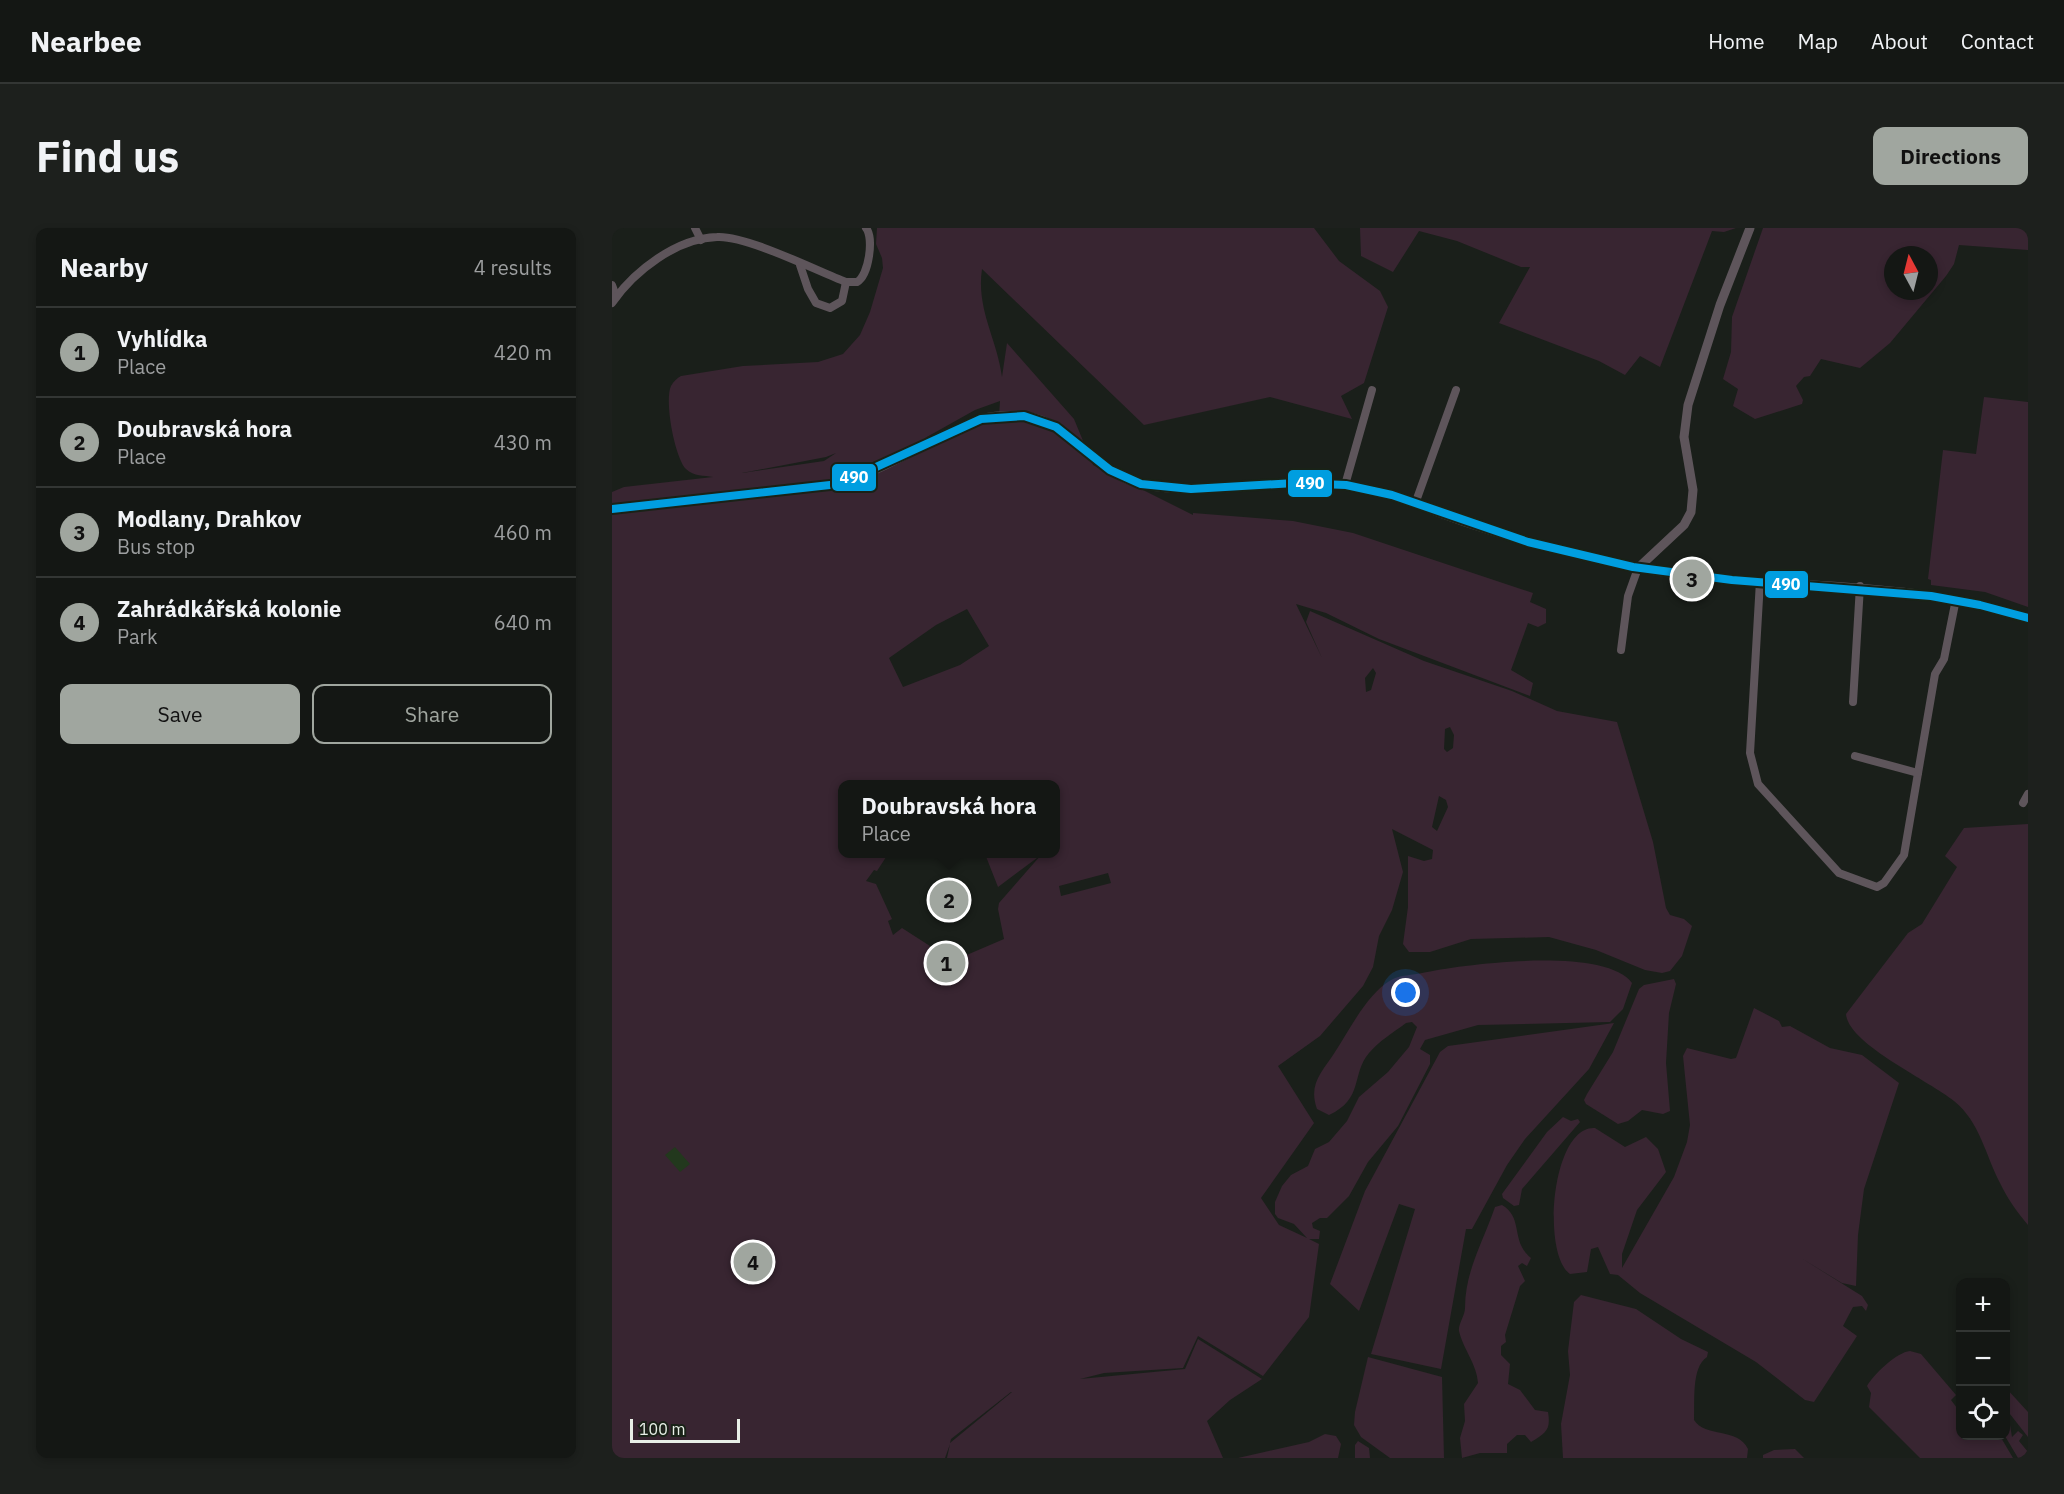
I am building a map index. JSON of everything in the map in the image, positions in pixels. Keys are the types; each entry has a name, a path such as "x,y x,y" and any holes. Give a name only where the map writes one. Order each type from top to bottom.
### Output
{"street":[{"path":"695,228 701,240"},
{"path":"614,300 650,262 701,240 718,236 778,254 846,282 862,279 871,238 866,228"},
{"path":"1621,650 1628,596 1638,568 1684,525 1691,512 1693,490 1684,437 1688,405 1720,305 1750,228"},
{"path":"800,265 808,289 816,303 830,308 842,301 846,282"},
{"path":"612,285 614,300"},
{"path":"1345,485 1372,390"},
{"path":"1415,504 1456,390"},
{"path":"612,509 839,484 866,476 984,418 1024,416 1041,420 1060,431 1121,478 1140,484 1185,488 1294,482 1345,485 1383,492 1511,537 1638,568 1760,581 1860,586 1956,599 2028,618"},
{"path":"1760,581 1750,753 1758,784 1839,873 1877,886 1884,882 1904,855 1935,674 1944,659 1956,599"},
{"path":"1853,702 1860,586"},
{"path":"1855,756 1918,773"},
{"path":"2023,803 2028,794"}],"shaded area":[{"path":"877,228 1314,228 1339,261 1380,291 1388,307 1364,383 1341,396 1352,419 1270,397 1144,425 982,269 984,311 1002,377 1007,343 1074,419 1093,465 1193,515 1193,513 1293,521 1353,533 1533,593 1530,602 1546,609 1546,623 1538,627 1528,623 1511,670 1533,683 1530,696 1379,639 1326,613 1296,604 1322,658 1306,622 1310,611 1424,661 1512,691 1557,711 1617,722 1653,842 1666,908 1670,915 1684,919 1692,926 1682,956 1670,971 1662,973 1645,970 1596,950 1549,937 1471,939 1430,952 1409,952 1403,944 1408,907 1408,856 1424,861 1432,859 1433,850 1392,829 1403,872 1392,910 1379,936 1373,967 1363,986 1320,1036 1278,1066 1314,1123 1261,1198 1279,1225 1307,1238 1294,1224 1278,1218 1275,1214 1275,1202 1282,1186 1291,1175 1308,1166 1315,1149 1329,1142 1347,1121 1359,1097 1388,1072 1409,1047 1417,1027 1412,1022 1406,1023 1392,1033 1369,1053 1360,1069 1352,1094 1340,1109 1329,1115 1317,1109 1314,1092 1321,1072 1367,1003 1382,986 1402,976 1442,969 1499,962 1532,961 1564,961 1594,965 1617,972 1632,983 1623,1009 1610,1022 1478,1025 1425,1040 1420,1049 1430,1055 1430,1064 1398,1126 1368,1162 1349,1196 1327,1218 1320,1218 1312,1223 1313,1228 1320,1231 1319,1239 1309,1239 1319,1244 1309,1317 1263,1376 1198,1336 1183,1368 1104,1373 1080,1379 1185,1369 1198,1339 1262,1379 1230,1400 1207,1421 1223,1458 947,1458 950,1444 945,1458 612,1458 612,492 624,487 713,477 692,473 686,469 678,454 670,416 669,393 672,384 681,376 743,366 818,362 843,354 860,335 870,312 883,268 882,258 876,244","holes":["1000,401 999,416 925,438 975,410","836,453 824,461 742,473 826,457","967,609 989,646 960,665 903,687 889,658 936,625","1373,668 1376,673 1371,690 1366,692 1365,678","1450,727 1454,735 1453,748 1447,752 1444,749 1445,729","838,780 1060,780 1060,858 1038,858 999,903 998,909 1004,939 962,957 947,967 928,955 930,946 902,928 893,935 888,921 892,919 876,884 866,881 874,870 877,871 885,858 838,858","1439,796 1446,800 1448,807 1437,831 1432,827","1108,873 1111,883 1061,896 1059,886","1012,1392 950,1443 951,1439"]},
{"path":"1360,228 1736,228 1724,232 1712,231 1660,367 1640,356 1625,375 1599,361 1499,323 1530,267 1521,267 1457,241 1419,231 1393,272 1361,256"},
{"path":"1763,228 2028,228 2028,250 1959,245 1954,264 1938,286 1938,246 1884,246 1884,300 1926,300 1890,343 1860,368 1821,359 1810,376 1804,377 1796,386 1803,400 1802,404 1755,419 1733,406 1738,389 1723,379 1731,352 1732,317"},
{"path":"1984,397 2028,402 2028,607 1985,592 1931,585 1931,580 1928,579 1943,450 1976,454"},
{"path":"2028,824 2028,1225 2006,1194 1976,1129 1963,1109 1860,1037 1850,1026 1846,1014 1908,933 1922,924 1957,867 1945,856 1964,828"},
{"path":"987,858 1037,858 998,887"},
{"path":"1674,979 1676,984 1669,1013 1666,1063 1670,1111 1663,1114 1642,1110 1628,1121 1618,1124 1586,1104 1584,1100 1613,1052 1639,989 1644,985"},
{"path":"1754,1008 1779,1021 1782,1027 1790,1026 1830,1048 1862,1055 1899,1083 1864,1189 1858,1235 1856,1286 1842,1283 1801,1258 1862,1296 1868,1305 1866,1311 1862,1306 1853,1307 1843,1326 1857,1336 1814,1402 1805,1400 1756,1362 1640,1293 1618,1275 1610,1274 1598,1247 1591,1249 1587,1272 1570,1274 1561,1262 1556,1242 1555,1192 1569,1147 1580,1133 1595,1128 1625,1147 1646,1137 1658,1149 1666,1172 1637,1210 1622,1254 1622,1268 1674,1177 1687,1142 1690,1125 1683,1056 1687,1048 1731,1059 1736,1058"},
{"path":"1614,1023 1589,1069 1525,1139 1507,1165 1472,1229 1466,1229 1441,1369 1371,1354 1415,1209 1399,1204 1359,1311 1330,1284 1365,1191 1440,1052 1448,1046"},
{"path":"1563,1117 1571,1121 1578,1119 1580,1122 1522,1189 1519,1205 1514,1206 1503,1198 1502,1194 1547,1132"},
{"path":"675,1147 690,1164 680,1172 665,1155"},
{"path":"1502,1205 1513,1216 1521,1244 1531,1258 1527,1266 1522,1263 1518,1266 1525,1281 1520,1286 1505,1335 1506,1342 1501,1346 1501,1355 1510,1364 1508,1384 1520,1390 1535,1410 1548,1412 1549,1423 1544,1433 1531,1442 1525,1435 1517,1435 1507,1444 1507,1453 1480,1453 1462,1458 1460,1438 1465,1421 1464,1404 1478,1383 1459,1328 1465,1311 1468,1282 1476,1257 1495,1207"},
{"path":"1581,1295 1636,1309 1681,1339 1708,1352 1696,1377 1694,1420 1699,1426 1743,1442 1748,1449 1747,1458 1563,1458 1561,1424 1570,1375 1568,1351 1574,1302"},
{"path":"1905,1352 1921,1354 1956,1395 1951,1400 1956,1407 1956,1440 2002,1440 2013,1458 1920,1458 1869,1407 1871,1393 1867,1386 1870,1381 1892,1360"},
{"path":"1368,1357 1442,1377 1444,1458 1390,1458 1361,1437 1354,1425 1355,1412"},
{"path":"2010,1392 2028,1412 2028,1437 2010,1414"},
{"path":"2010,1425 2012,1437 2018,1431 2023,1435 2019,1441 2028,1452 2028,1458 2018,1458 2007,1440 2010,1440"},
{"path":"1325,1434 1336,1436 1341,1444 1338,1458 1238,1458 1309,1442"},
{"path":"1358,1441 1369,1448 1370,1458 1355,1458 1355,1445"},
{"path":"1795,1449 1804,1458 1763,1458 1763,1455 1774,1450"}],"transit line":[{"name":"490","path":"612,509 839,484 981,419 1024,416 1056,427 1110,470 1141,484 1191,489 1295,483 1346,485 1392,495 1528,542 1633,567 1732,580 1931,596 1980,605 2028,618"}],"place":[{"name":"Modlany, Drahkov","path":"1692,579"},
{"name":"Doubravská hora","path":"949,900"},
{"name":"Vyhlídka","path":"946,963"},
{"name":"Zahrádkářská kolonie","path":"753,1262"}]}
